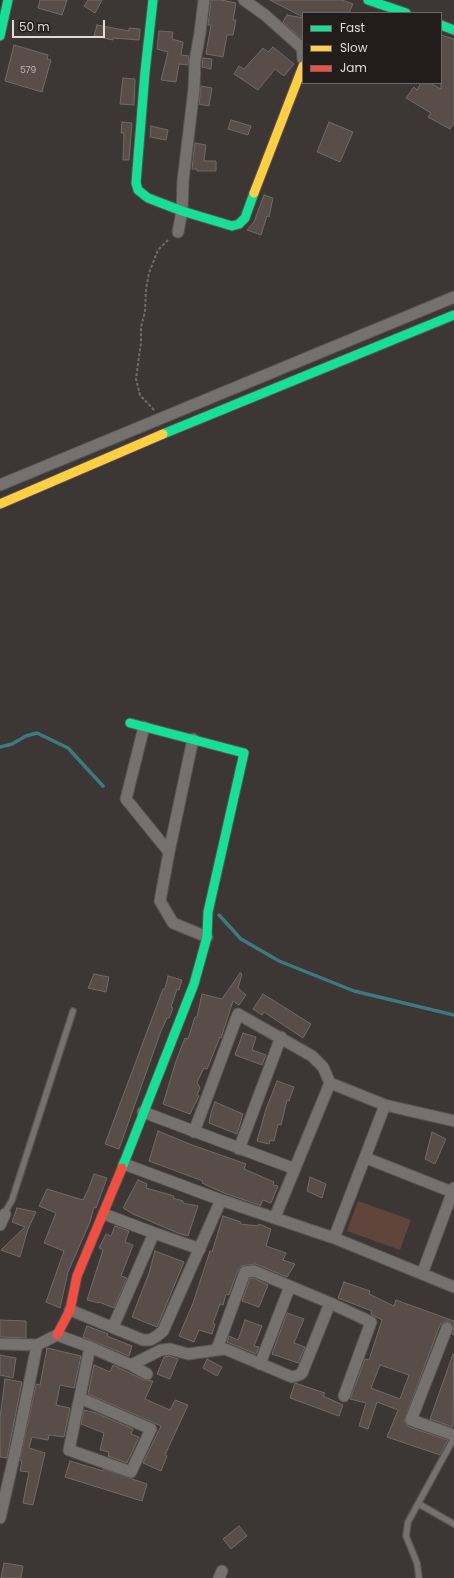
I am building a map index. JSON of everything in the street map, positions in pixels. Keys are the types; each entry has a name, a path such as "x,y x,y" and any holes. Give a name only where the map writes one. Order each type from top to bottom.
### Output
{"street":[{"path":"0,36 8,0"},
{"path":"153,0 145,72 136,183 138,190 148,198 182,211 232,226 238,224 245,218 302,69"},
{"path":"178,232 182,211 183,181 194,89 195,62 204,0"},
{"path":"244,0 302,48"},
{"path":"368,0 403,12"},
{"path":"442,25 454,30"},
{"path":"0,485 454,297"},
{"path":"0,504 164,434 454,315"},
{"path":"0,1344 37,1345 57,1335 70,1310 77,1276 104,1214 194,984 207,937 208,912 244,753 130,723"},
{"path":"144,727 126,799 169,852"},
{"path":"193,739 160,901 173,923 207,937"},
{"path":"194,1132 238,1014 281,1037 312,1056 323,1067 330,1083 385,1105 454,1121"},
{"path":"239,1149 281,1037"},
{"path":"275,1217 330,1083"},
{"path":"334,1238 366,1158 385,1105"},
{"path":"143,1112 295,1169"},
{"path":"366,1158 453,1190 422,1274"},
{"path":"124,1164 221,1200 334,1238 454,1287"},
{"path":"70,1310 143,1340 150,1340 163,1331 221,1200"},
{"path":"0,1225 2,1213"},
{"path":"104,1214 200,1249"},
{"path":"113,1327 154,1233"},
{"path":"217,1349 245,1272 254,1271 371,1322 344,1396"},
{"path":"260,1364 290,1286"},
{"path":"131,1365 161,1350 170,1349 188,1354 197,1354 217,1349 225,1349 292,1377 302,1373 330,1303"},
{"path":"447,1328 411,1420 454,1437"},
{"path":"57,1335 90,1347 148,1374"},
{"path":"0,1518 37,1345"},
{"path":"80,1398 151,1429 131,1472 69,1450 90,1347"}],"lane":[{"path":"2,1213 12,1200 73,1011"},
{"path":"419,1578 417,1563 406,1536 408,1522 454,1437"},
{"path":"419,1504 454,1524"}],"path":[{"path":"158,420 153,407 140,395 136,379 141,342 141,327 145,312 146,289 149,273 158,250 178,232"}],"shaded area":[{"path":"358,1201 411,1220 400,1250 347,1231"}],"building":[{"path":"40,0 67,0 62,15 38,8"},
{"path":"88,0 102,0 95,13 84,6"},
{"path":"211,0 236,3 233,20 236,20 233,35 227,35 223,57 206,54 211,25 208,25"},
{"path":"270,0 342,0 353,4 349,12 302,12 302,16"},
{"path":"287,15 302,18 302,39 283,22"},
{"path":"97,25 129,31 129,28 140,29 139,40 113,38 113,40 94,36"},
{"path":"159,31 173,32 172,39 183,42 181,55 189,56 188,65 179,64 176,82 161,80 168,52 157,49"},
{"path":"442,35 454,39 454,122 450,129 428,117 431,113 406,98 414,87 417,90 420,84 432,84 441,89"},
{"path":"14,45 48,55 47,59 51,60 42,92 5,81"},
{"path":"273,47 294,64 284,76 275,69 258,90 234,74 239,66 244,69 263,48 268,52"},
{"path":"203,58 212,59 211,69 202,67"},
{"path":"123,78 135,79 134,105 120,104"},
{"path":"201,86 212,88 209,106 199,104"},
{"path":"231,120 251,126 248,135 228,129"},
{"path":"122,122 132,123 129,160 123,160 124,133 121,133"},
{"path":"329,122 353,132 340,162 317,152"},
{"path":"151,126 168,130 166,140 150,137"},
{"path":"195,143 206,145 204,161 216,161 216,171 197,171 197,169 192,169"},
{"path":"264,195 273,198 269,217 267,216 261,235 247,230 254,222"},
{"path":"240,973 242,974 238,988 246,995 239,1005 233,1001 221,1038 220,1037 207,1069 204,1068 197,1082 200,1088 197,1095 199,1096 190,1114 163,1104 176,1061 185,1038 188,1039 195,1017 197,1017 202,994 222,999"},
{"path":"94,974 109,977 106,992 88,988"},
{"path":"168,976 182,980 179,990 177,989 169,1018 167,1018 161,1031 119,1149 105,1144 163,989 165,989"},
{"path":"263,994 311,1024 303,1038 264,1012 262,1015 253,1009"},
{"path":"243,1033 256,1037 252,1050 266,1055 262,1065 235,1055"},
{"path":"277,1081 294,1087 289,1101 287,1100 281,1125 278,1124 274,1141 270,1140 269,1144 257,1141 266,1109"},
{"path":"215,1102 243,1114 237,1134 209,1123"},
{"path":"158,1131 246,1164 244,1169 274,1182 273,1185 278,1186 271,1203 263,1200 260,1206 224,1193 202,1183 203,1181 149,1161"},
{"path":"432,1132 446,1139 435,1164 425,1159"},
{"path":"94,1174 107,1178 96,1208 94,1207 90,1222 68,1272 60,1308 46,1302 64,1251 44,1243 56,1213 39,1206 47,1189 83,1200"},
{"path":"310,1177 326,1184 322,1198 307,1191"},
{"path":"138,1180 147,1184 146,1188 174,1196 173,1198 183,1201 183,1203 198,1206 188,1236 133,1214 123,1208"},
{"path":"17,1208 36,1212 28,1229 20,1257 1,1250 25,1227 12,1222"},
{"path":"223,1216 241,1222 240,1224 258,1226 259,1224 271,1229 266,1246 286,1253 283,1260 295,1264 287,1277 256,1264 241,1266 238,1270 229,1295 226,1294 223,1305 220,1304 213,1323 215,1324 212,1334 199,1330 194,1342 179,1336 193,1303 210,1251 212,1252"},
{"path":"115,1226 129,1231 125,1242 133,1245 121,1276 127,1278 114,1308 99,1302 87,1300 103,1250 99,1248 106,1234 111,1236"},
{"path":"155,1251 184,1262 157,1327 132,1317 149,1273"},
{"path":"250,1278 268,1285 259,1307 242,1301"},
{"path":"344,1282 370,1291 369,1294 394,1306 396,1300 454,1321 454,1327 450,1322 446,1321 440,1325 404,1421 409,1427 448,1440 440,1455 387,1437 398,1410 377,1402 368,1429 359,1426 366,1403 350,1399 365,1359 369,1360 382,1320 371,1314 372,1311 338,1298","holes":["380,1365 409,1375 400,1399 371,1388"]},
{"path":"287,1313 304,1319 294,1343 305,1347 298,1363 272,1354"},
{"path":"0,1320 26,1321 26,1338 0,1337"},
{"path":"245,1320 262,1326 254,1346 259,1347 256,1354 227,1342 229,1336 238,1340"},
{"path":"87,1326 108,1334 107,1336 132,1346 129,1356 83,1337"},
{"path":"47,1348 81,1356 74,1388 60,1385 56,1405 70,1408 64,1437 49,1435 48,1440 32,1437 29,1448 45,1453 33,1505 23,1503 29,1472 20,1471 22,1461 20,1460 36,1384 40,1385"},
{"path":"453,1354 454,1355 453,1427 430,1419"},
{"path":"0,1355 16,1358 13,1378 0,1375"},
{"path":"169,1356 178,1359 170,1379 157,1374 164,1357"},
{"path":"207,1359 222,1367 217,1376 203,1368"},
{"path":"94,1365 110,1372 113,1365 144,1380 153,1381 145,1399 170,1410 175,1400 188,1405 165,1455 167,1456 161,1471 143,1463 161,1426 88,1394"},
{"path":"5,1379 22,1382 7,1458 0,1457 0,1418"},
{"path":"295,1383 325,1393 323,1396 343,1405 339,1416 290,1398"},
{"path":"84,1410 96,1413 133,1429 131,1434 139,1437 127,1463 108,1456 109,1452 100,1450 104,1433 81,1424"},
{"path":"70,1461 103,1471 103,1469 147,1484 142,1501 65,1477"},
{"path":"239,1526 247,1536 231,1549 223,1539"},
{"path":"4,1563 23,1566 21,1578 1,1578"}],"waterway":[{"path":"0,747 12,744 26,736 37,733 68,748 103,786"},
{"path":"219,915 241,939 279,961 354,991 454,1015"}],"traffic: fast":[{"path":"0,36 8,0"},
{"path":"153,0 145,72 136,183 138,190 148,198 182,211 232,226 239,224 245,218 254,193"},
{"path":"368,0 403,12"},
{"path":"442,25 454,30"},
{"path":"163,434 454,315"},
{"path":"122,1168 194,984 207,937 208,912 244,753 130,723"}],"traffic: slow":[{"path":"254,193 302,69"},
{"path":"0,504 163,434"}],"traffic: jam":[{"path":"57,1335 70,1310 77,1276 122,1168"}]}
